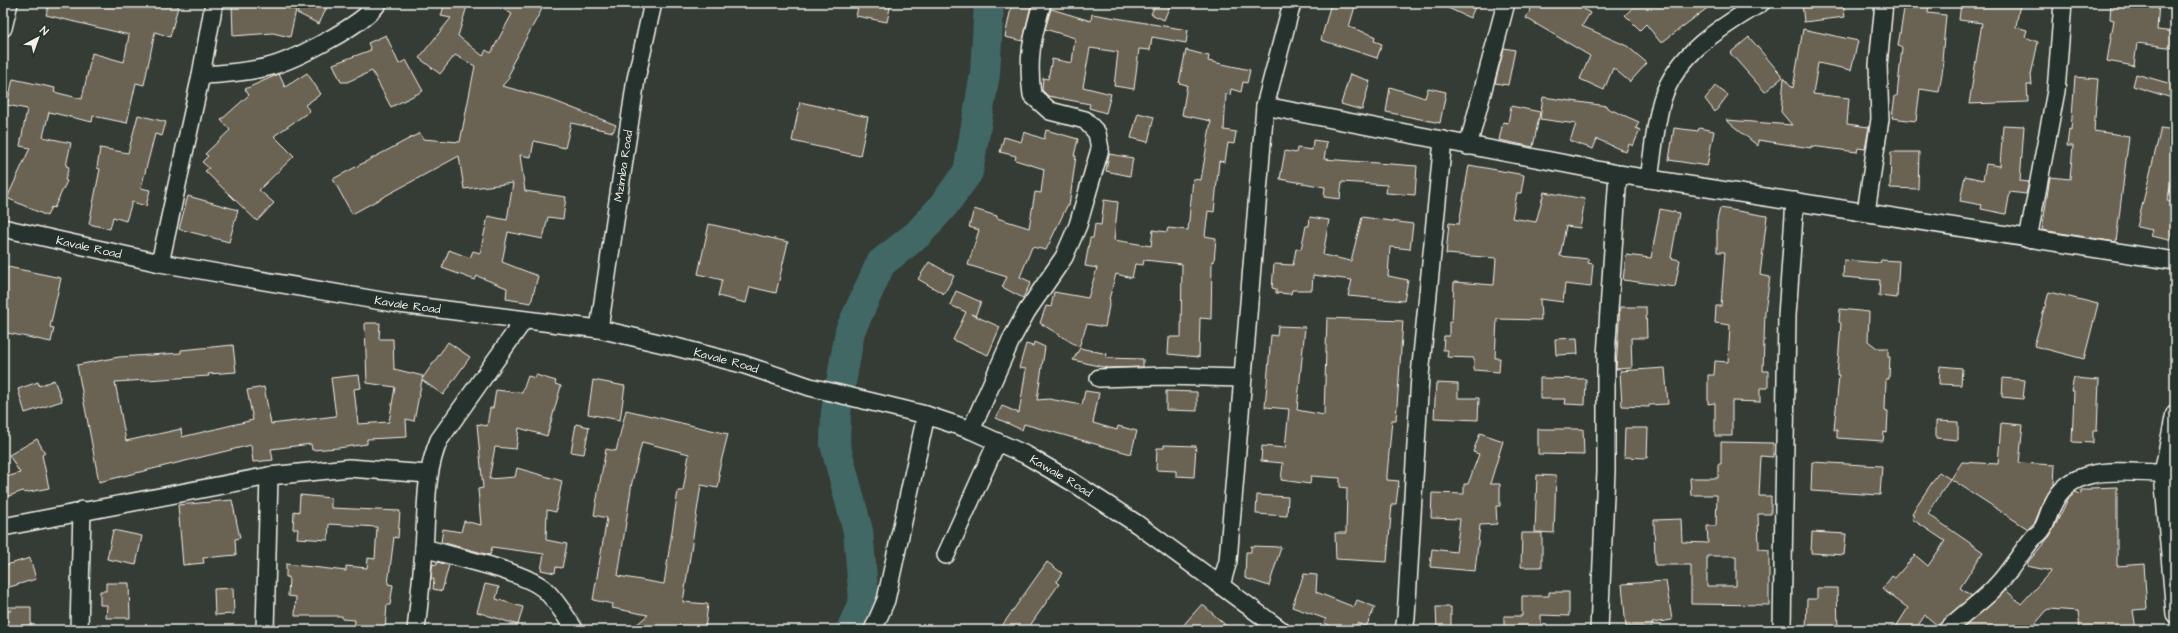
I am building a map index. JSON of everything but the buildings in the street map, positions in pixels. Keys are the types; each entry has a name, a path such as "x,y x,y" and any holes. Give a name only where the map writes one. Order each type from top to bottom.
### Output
{"street":[{"path":"3,28 9,3"},
{"path":"160,263 201,75 214,3"},
{"path":"201,75 233,74 270,66 307,50 352,26 378,3"},
{"name":"Mzimba Road","path":"599,329 636,79 653,3"},
{"path":"971,430 1014,334 1064,257 1078,225 1100,149 1097,133 1085,120 1050,111 1032,95 1029,70 1032,42 1042,3"},
{"path":"1221,585 1228,561 1241,378 1265,106 1292,3"},
{"path":"1468,146 1506,3"},
{"path":"1649,179 1662,100 1673,75 1687,57 1703,42 1724,25 1761,3"},
{"path":"1866,212 1880,119 1878,65 1884,3"},
{"path":"2028,239 2056,91 2063,3"},
{"path":"1265,106 1618,174 2175,261"},
{"path":"1404,630 1406,618 1420,376 1444,140"},
{"path":"1599,630 1606,472 1606,356 1618,174"},
{"path":"1782,630 1787,316 1795,201"},
{"name":"Kavale Road","path":"3,228 160,263 399,304 599,329 742,364 810,387"},
{"path":"416,630 424,548 428,474 432,457 439,440 524,320"},
{"path":"1099,378 1165,376 1241,378"},
{"name":"Kawale Road","path":"810,387 926,415 971,430 1026,455 1074,483 1137,524 1221,585 1272,628"},
{"path":"2175,413 2173,431 2163,473 2175,603"},
{"path":"873,630 886,600 926,415"},
{"path":"946,555 997,442"},
{"path":"3,527 82,510 268,476 350,468 428,474"},
{"path":"1947,630 1962,614 1989,594 2026,546 2034,537 2041,533 2052,504 2068,483 2079,477 2092,473 2163,473"},
{"path":"265,630 268,476"},
{"path":"79,630 82,510"},
{"path":"424,548 522,577 543,588 553,599 574,629"}],"waterway":[{"path":"851,630 864,601 858,531 835,444 836,412 850,331 881,263 918,234 943,206 968,172 985,74 989,3"}]}
